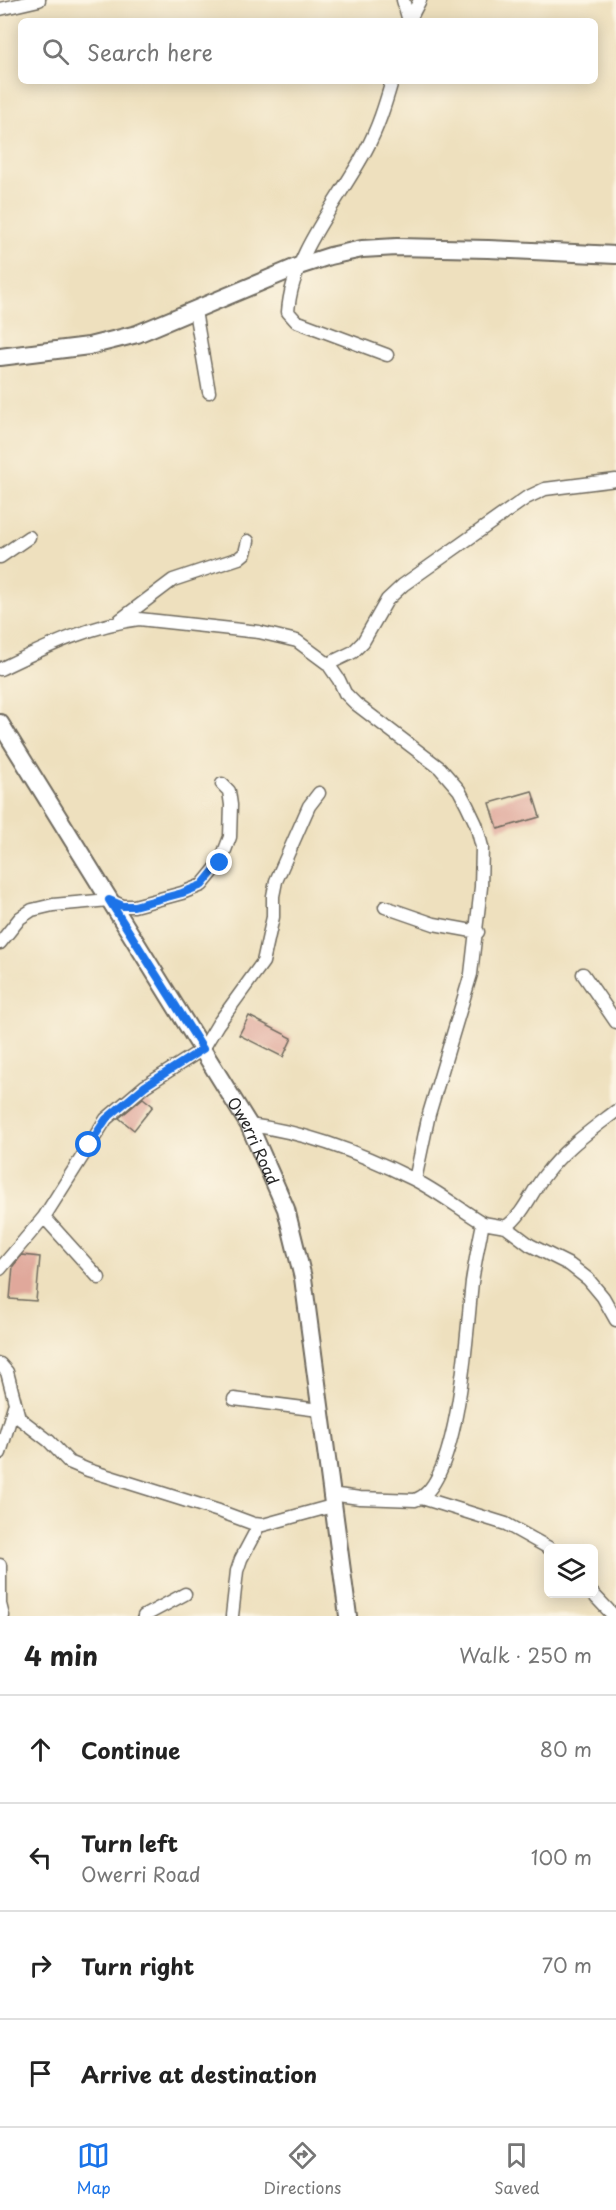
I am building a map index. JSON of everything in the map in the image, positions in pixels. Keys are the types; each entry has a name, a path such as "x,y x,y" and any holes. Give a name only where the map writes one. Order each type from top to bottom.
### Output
{"main road":[{"path":"0,357 89,346 137,334 299,266 362,249 397,247 488,249 616,255"},
{"name":"Owerri Road","path":"0,723 249,1125 286,1209 303,1278 348,1616"}],"street":[{"path":"0,9 39,0"},
{"path":"403,0 408,18"},
{"path":"411,18 420,0"},
{"path":"387,355 296,321 288,312 289,299 299,266 365,152 381,118 391,84"},
{"path":"195,311 209,392"},
{"path":"328,664 353,652 363,642 387,600 403,585 526,498 545,489 616,480"},
{"path":"0,557 29,537"},
{"path":"119,621 172,580 239,558 245,553 248,541"},
{"path":"0,669 77,635 119,621 139,619 259,632 297,641 328,664 350,699 440,768 459,790 476,824 482,847 482,887 478,932 471,974 429,1114 415,1180"},
{"path":"0,943 20,918 32,910 52,905 109,900 123,906 134,906 202,885 220,863 230,837 231,804 229,791 222,783"},
{"path":"0,1269 44,1217 106,1119 145,1086 203,1049 262,962 273,917 276,880 309,806 320,793"},
{"path":"385,907 434,924 478,932"},
{"path":"583,974 616,1022"},
{"path":"506,1227 516,1220 543,1177 568,1148 616,1111"},
{"path":"249,1125 306,1135 338,1146 415,1180 483,1223 506,1227 530,1245 570,1265 588,1279 603,1297 616,1320"},
{"path":"44,1217 99,1278"},
{"path":"422,1498 431,1488 444,1464 455,1420 462,1383 473,1280 483,1223"},
{"path":"0,1364 7,1372 19,1419 49,1440 69,1462 88,1470 259,1525 331,1500 397,1501 422,1498 506,1524 544,1545"},
{"path":"234,1399 319,1410"},
{"path":"0,1453 14,1406"},
{"path":"232,1616 237,1571 259,1525"},
{"path":"0,1565 0,1604 3,1616"},
{"path":"144,1616 184,1594"},
{"path":"598,1598 614,1616"}],"building":[{"path":"532,791 540,817 498,829 490,803"},
{"path":"249,1016 292,1038 283,1057 239,1035"},
{"path":"143,1098 153,1106 134,1130 119,1118"},
{"path":"22,1255 40,1257 36,1301 10,1299 13,1266"}],"route":[{"path":"89,1145 106,1119 145,1086 203,1049 109,900 123,906 134,906 182,893 202,885 220,863"}]}
